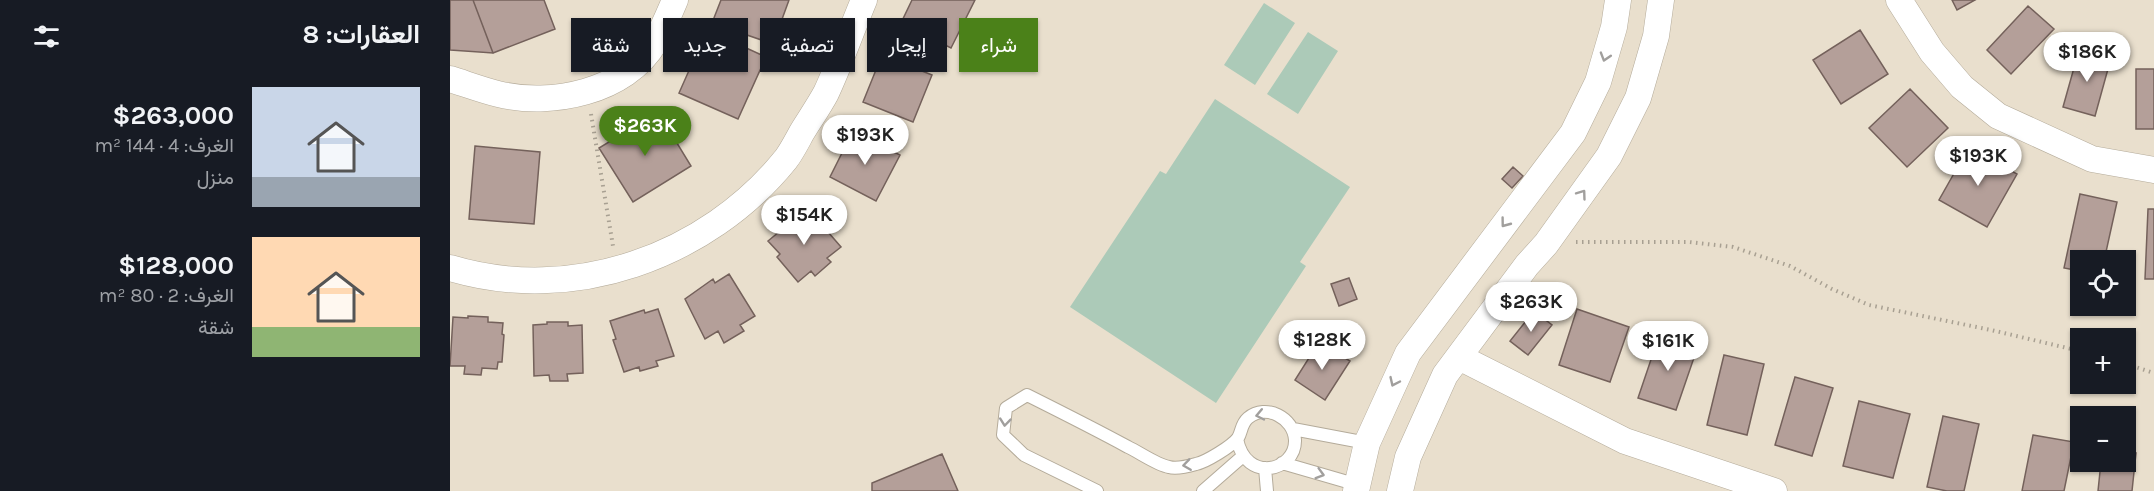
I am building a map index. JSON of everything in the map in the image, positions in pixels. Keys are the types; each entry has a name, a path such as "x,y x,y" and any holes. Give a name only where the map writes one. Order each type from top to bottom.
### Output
{"street":[{"path":"450,79 500,94 530,98 559,97 614,81 637,64 655,44 675,0"},
{"path":"450,268 509,279 563,280 617,270 666,253 711,228 752,196 787,158 825,94 864,0"},
{"path":"1357,488 1366,443 1408,353 1573,133 1598,82 1614,27 1618,0"},
{"path":"1400,491 1408,457 1445,375 1527,265 1546,244 1609,156 1638,98 1656,36 1661,0"},
{"path":"1899,0 1932,52 1962,87 1998,116 2092,159 2154,170"},
{"path":"1459,357 1625,441 1713,481 1774,491"}],"lane":[{"path":"1097,491 1024,455 1003,435 1006,408 1027,395 1169,468 1198,464 1213,457 1237,439"},
{"path":"1262,412 1274,412 1286,419 1293,429 1295,442 1291,454 1282,463 1271,468 1258,468 1247,461 1240,451 1237,439 1241,426 1250,417 1262,412"},
{"path":"1293,429 1366,443"},
{"path":"1203,491 1243,456"},
{"path":"1282,463 1357,488"},
{"path":"1265,468 1267,491"}],"path":[{"path":"588,90 617,270"},
{"path":"1546,244 1689,242 1733,248 1790,266 1832,289 1869,305 2070,349"},
{"path":"2136,367 2154,373"}],"green space":[{"path":"1264,3 1295,23 1255,85 1224,65"},
{"path":"1308,32 1338,51 1298,114 1267,94"},
{"path":"1215,99 1350,187 1300,262 1306,266 1216,403 1070,307 1160,171 1166,174"}],"building":[{"path":"450,0 473,0 493,53 450,50"},
{"path":"473,0 544,0 555,29 493,53"},
{"path":"721,0 789,0 782,18 760,18 760,40 748,35 748,18 714,18"},
{"path":"912,0 975,0 966,18 959,18 959,32 951,48 947,46 947,18 903,18"},
{"path":"1952,0 1975,0 1957,10"},
{"path":"2028,6 2054,29 2011,74 1987,50"},
{"path":"1860,30 1888,74 1841,104 1813,60"},
{"path":"748,49 760,54 760,70 738,119 679,93 688,72 748,72"},
{"path":"2079,50 2111,58 2095,116 2063,107"},
{"path":"2136,69 2154,69 2154,129 2136,129"},
{"path":"875,72 924,72 932,75 913,122 863,102"},
{"path":"1910,89 1948,128 1907,167 1869,128"},
{"path":"658,112 691,166 633,202 599,148"},
{"path":"853,131 900,155 876,201 830,177"},
{"path":"475,146 540,152 534,224 469,219"},
{"path":"1969,147 2017,174 1987,227 1939,200"},
{"path":"1513,167 1523,176 1512,188 1502,179"},
{"path":"2080,194 2117,202 2106,250 2070,250 2070,269 2064,268"},
{"path":"808,209 841,247 827,258 831,262 815,276 811,271 798,282 777,257 780,254 768,241 792,216 795,220"},
{"path":"2148,209 2154,209 2154,279 2145,279"},
{"path":"729,274 755,316 740,325 744,331 724,343 718,331 705,339 685,299 713,279 715,283"},
{"path":"1349,278 1357,299 1339,306 1331,284"},
{"path":"658,309 674,356 656,361 658,366 640,371 639,367 624,372 613,340 616,339 610,321 644,310 645,313"},
{"path":"1577,309 1629,327 1610,382 1559,365"},
{"path":"1534,311 1552,325 1528,355 1510,341"},
{"path":"468,316 488,317 488,322 503,323 502,362 498,362 497,369 482,368 481,375 464,374 465,366 450,366 453,317 468,318"},
{"path":"547,322 568,322 568,326 582,325 583,373 567,374 568,381 550,381 549,375 534,376 533,325 547,324"},
{"path":"1660,333 1698,346 1676,410 1638,398"},
{"path":"1319,342 1350,361 1325,400 1295,380"},
{"path":"1724,355 1764,364 1747,435 1707,425"},
{"path":"1795,377 1833,388 1812,456 1775,445"},
{"path":"1859,401 1910,414 1893,478 1843,466"},
{"path":"1943,416 1979,424 1964,491 1947,491 1927,487"},
{"path":"2033,435 2070,441 2070,462 2064,491 2022,491"},
{"path":"942,454 958,491 872,491 872,483"},
{"path":"2100,472 2134,472 2132,491 2098,491"}]}
